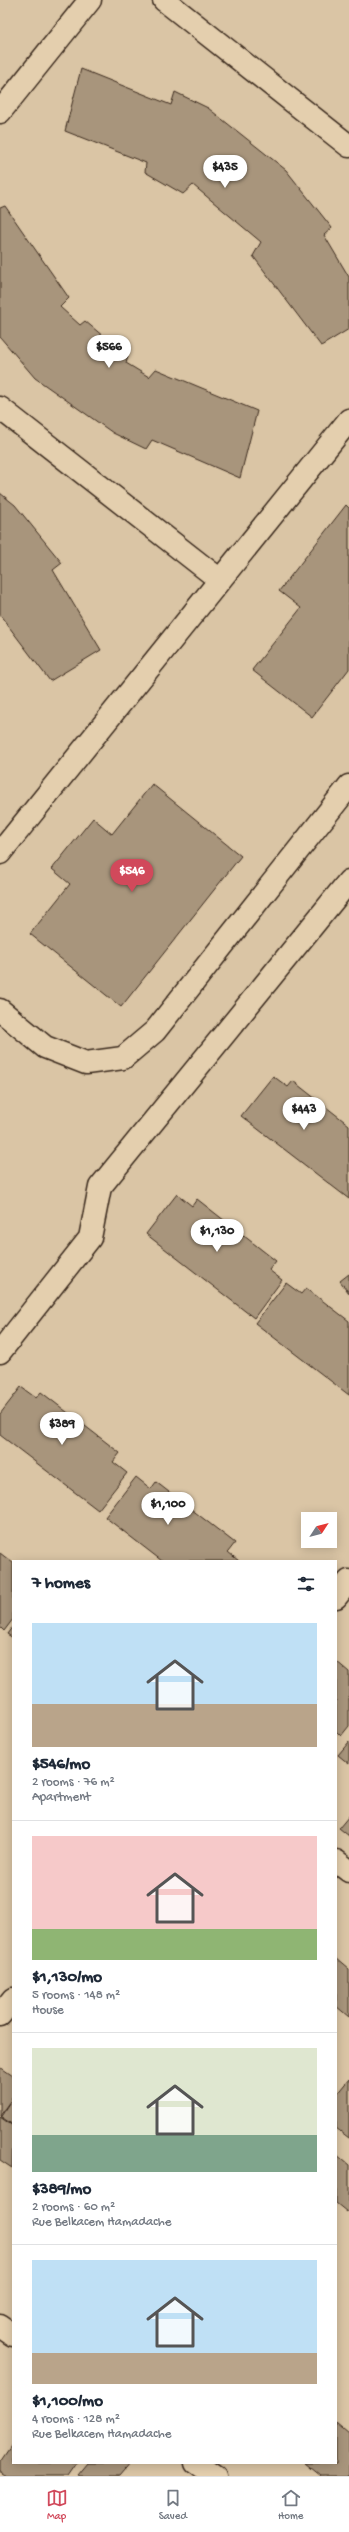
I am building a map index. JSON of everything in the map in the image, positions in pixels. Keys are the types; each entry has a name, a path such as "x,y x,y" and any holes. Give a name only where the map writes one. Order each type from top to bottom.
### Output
{"street":[{"path":"0,112 90,0"},
{"path":"164,0 349,146"},
{"path":"0,408 220,580"},
{"path":"0,853 349,420"},
{"path":"0,1010 45,1047 86,1063 123,1058 155,1031 349,786"},
{"path":"0,1352 90,1238 100,1187 349,881"},
{"path":"337,1596 349,1581"},
{"path":"337,1862 349,1871"},
{"path":"0,2014 12,2000"},
{"path":"0,2326 12,2334"},
{"path":"197,2464 215,2476"}],"building":[{"path":"81,69 171,105 175,92 208,108 286,170 332,228 324,235 349,277 349,329 321,346 253,256 261,242 193,185 183,194 145,172 146,163 65,131"},
{"path":"5,206 69,298 60,307 80,325 85,321 128,357 126,363 149,377 156,369 257,411 240,478 152,440 146,449 113,433 35,378 0,337 0,208"},
{"path":"0,493 15,505 62,563 53,570 101,650 50,681 0,615"},
{"path":"346,505 349,508 349,669 312,717 252,670 301,608 279,591"},
{"path":"152,784 241,856 121,1007 30,934 70,884 52,869 93,818 112,834"},
{"path":"273,1076 288,1087 293,1081 349,1125 349,1199 241,1116"},
{"path":"177,1194 192,1206 197,1199 276,1261 269,1270 282,1280 254,1318 146,1234"},
{"path":"349,1274 349,1293 340,1281"},
{"path":"286,1283 301,1294 306,1288 349,1321 349,1395 255,1323"},
{"path":"21,1387 36,1398 41,1392 120,1453 113,1462 127,1473 98,1510 0,1435 0,1414"},
{"path":"136,1477 151,1489 156,1482 235,1543 228,1552 238,1560 161,1560 105,1517"},
{"path":"0,1553 12,1562 12,1620 4,1631 0,1627"},
{"path":"12,1627 12,1637 7,1634"},
{"path":"337,1662 349,1672 349,1726 341,1736 337,1732"},
{"path":"349,1742 349,1764 338,1755"},
{"path":"349,1816 349,1836 339,1828"},
{"path":"337,1959 349,1969 349,2017 337,2007"},
{"path":"0,2067 12,2075 12,2098 0,2115"},
{"path":"349,2079 349,2138 337,2129 337,2094"},
{"path":"12,2099 12,2125 0,2117"},
{"path":"0,2116 12,2124 12,2168 0,2160"},
{"path":"337,2155 349,2165 349,2209 347,2212 337,2204"},
{"path":"337,2424 349,2434 349,2476 321,2476 306,2464 337,2464"},
{"path":"12,2444 12,2464 76,2464 68,2476 6,2476 0,2472 0,2462"},
{"path":"87,2464 130,2464 120,2476 78,2475"}]}
